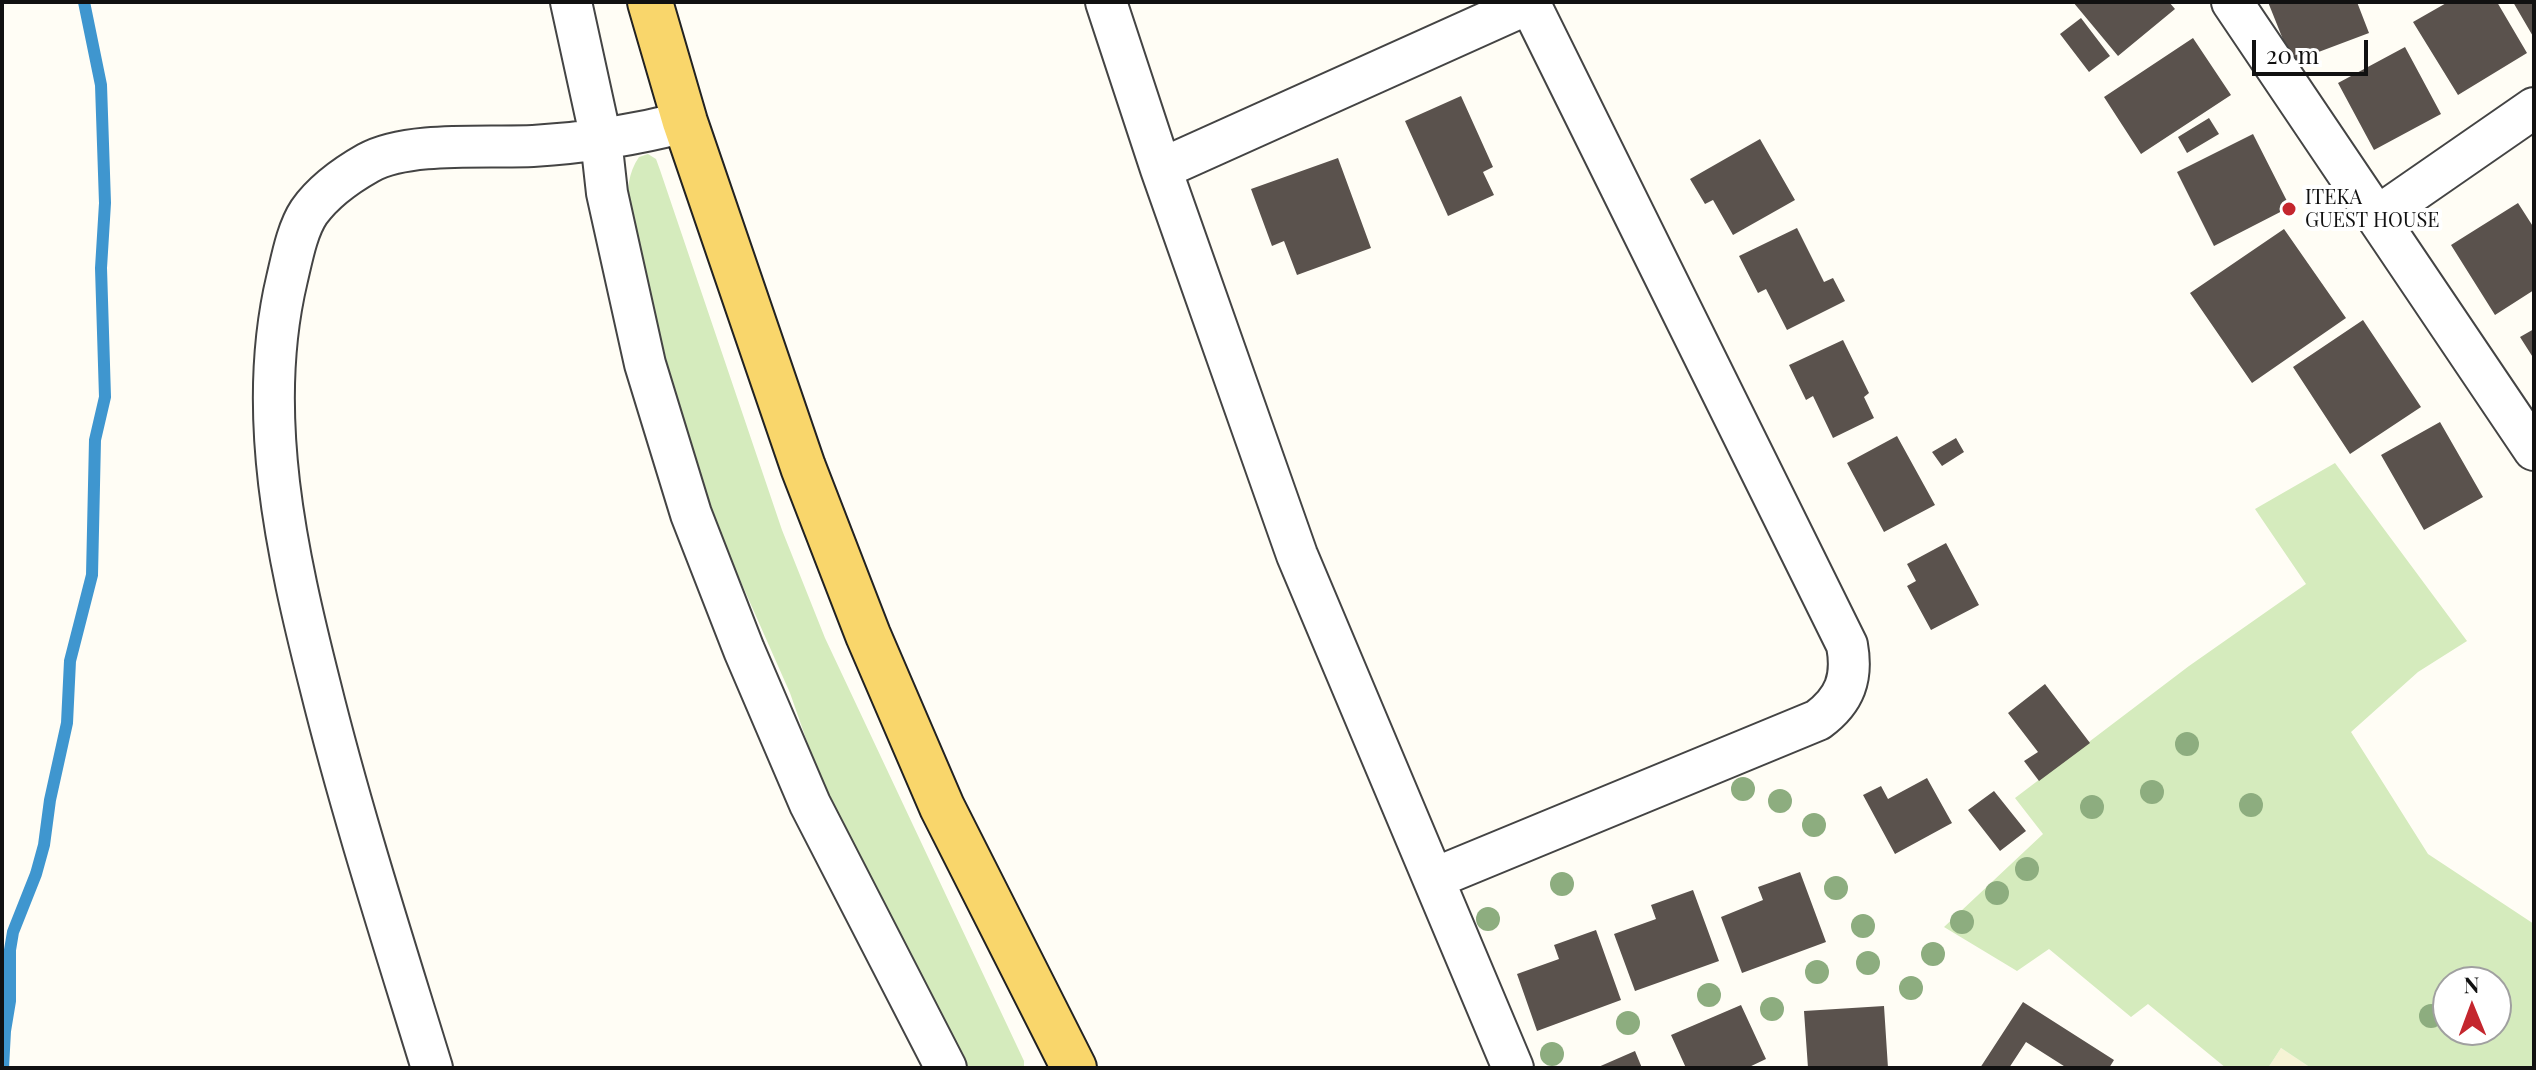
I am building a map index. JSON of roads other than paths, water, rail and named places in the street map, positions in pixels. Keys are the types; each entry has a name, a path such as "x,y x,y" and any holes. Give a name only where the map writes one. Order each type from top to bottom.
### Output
{"main road":[{"path":"650,2 685,122 803,467 868,635 942,807 1074,1068"}],"street":[{"path":"571,2 601,139 607,193 645,364 691,514 744,650 810,804 946,1068"},
{"path":"1106,2 1161,169 1297,555 1513,1068"},
{"path":"1161,169 1530,2 1847,645 1849,680 1832,709 1818,720 1435,878"},
{"path":"2232,2 2534,450"},
{"path":"2378,216 2534,108"},
{"path":"432,1068 339,761 293,577 276,444 274,366 283,293 293,253 308,214 337,182 372,161 409,150 535,146 627,136 685,122"}],"waterway":[{"path":"3,1068 13,932 44,845 50,800 67,723 70,661 92,575 95,440 105,397 101,268 105,203 101,85 84,2"}],"place":[{"name":"ITEKA GUEST HOUSE","path":"2289,209"}]}
